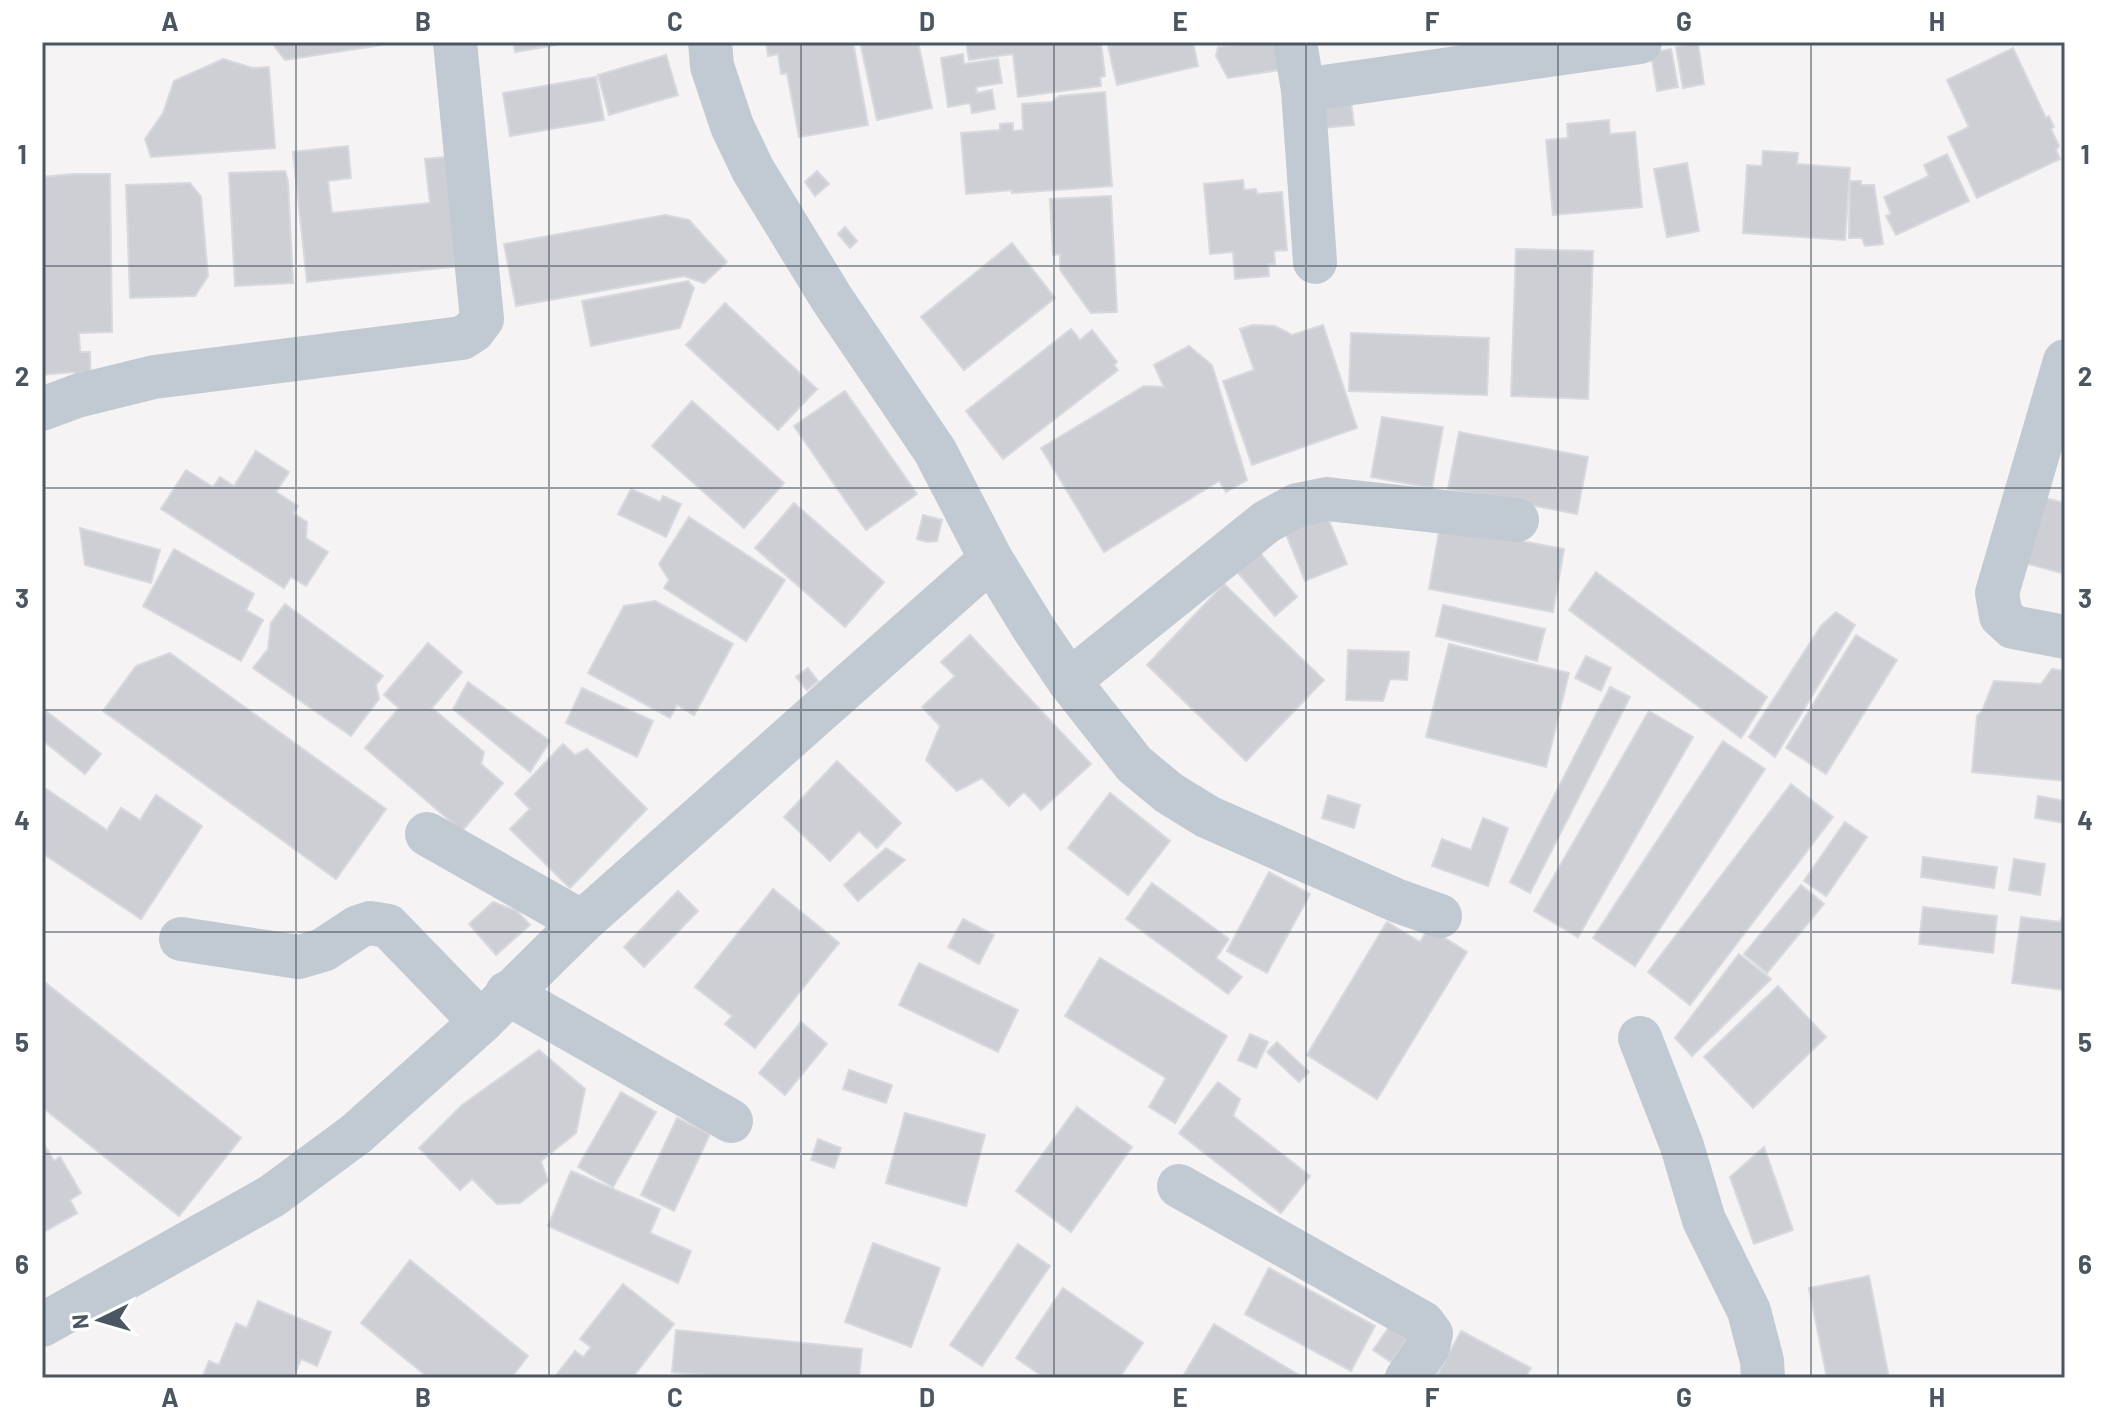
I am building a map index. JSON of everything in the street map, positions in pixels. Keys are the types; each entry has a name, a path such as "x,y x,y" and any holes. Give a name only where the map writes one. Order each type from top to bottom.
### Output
{"street":[{"path":"42,409 77,396 154,377 462,338 473,331 482,319 455,42"},
{"path":"710,42 712,66 732,126 753,170 832,299 935,451 991,559 1069,681 1134,764 1169,793 1208,817 1398,901 1440,916"},
{"path":"1295,42 1303,90 1315,262"},
{"path":"1303,90 1640,42"},
{"path":"2065,361 1997,593 2001,616 2013,627 2065,637"},
{"path":"1069,681 1266,522 1297,505 1327,499 1517,520"},
{"path":"42,1325 272,1196 356,1134 494,1008 582,922 991,559"},
{"path":"427,834 582,922"},
{"path":"181,939 299,957 323,950 358,927 370,923 388,926 494,1008 731,1121"},
{"path":"1640,1038 1682,1146 1704,1220 1749,1311 1762,1361 1763,1378"},
{"path":"1179,1186 1423,1323 1431,1334 1428,1347 1407,1378"}],"building":[{"path":"271,42 381,42 382,45 285,60"},
{"path":"513,42 573,42 515,52"},
{"path":"766,42 853,42 868,125 799,137 787,73 781,74 778,54 768,56"},
{"path":"860,42 918,42 932,108 877,120"},
{"path":"966,42 1101,42 1105,76 1100,77 1101,86 1018,97 1013,54 969,60"},
{"path":"1110,42 1193,42 1198,66 1117,85 1108,46"},
{"path":"1250,42 1287,42 1292,68 1228,78 1216,56 1218,47"},
{"path":"1698,43 1704,84 1683,88 1676,47"},
{"path":"2013,48 2046,118 2049,116 2054,127 2051,129 2059,146 2056,150 2060,159 1977,198 1948,137 1969,127 1947,80"},
{"path":"1671,49 1678,87 1657,91 1651,53"},
{"path":"963,54 964,64 998,59 1002,83 976,87 977,93 992,90 995,109 972,113 970,103 948,107 941,58"},
{"path":"666,55 678,95 609,115 598,75"},
{"path":"223,59 253,68 269,67 275,148 151,157 145,139 163,113 174,81"},
{"path":"596,77 604,120 510,136 503,93"},
{"path":"1105,92 1112,186 966,194 961,133 1000,130 1000,124 1013,123 1013,131 1023,130 1022,104 1052,102 1059,96"},
{"path":"1351,101 1354,125 1323,128 1321,105"},
{"path":"1609,120 1610,134 1635,132 1642,207 1553,215 1546,140 1568,138 1567,124"},
{"path":"348,146 351,178 328,181 332,213 430,203 425,159 479,154 490,263 307,282 293,152"},
{"path":"1763,151 1798,153 1797,164 1850,168 1845,240 1743,233 1747,165 1762,166"},
{"path":"1947,154 1969,201 1896,235 1886,216 1891,214 1884,197 1929,176 1924,165"},
{"path":"1687,163 1699,231 1667,237 1654,169"},
{"path":"285,171 293,283 235,286 229,173"},
{"path":"817,171 829,184 815,196 805,182"},
{"path":"110,174 112,332 79,333 80,352 90,352 91,392 76,388 74,372 42,375 42,177"},
{"path":"1243,180 1244,190 1256,189 1257,194 1282,192 1287,250 1274,251 1275,264 1268,264 1269,276 1235,279 1233,252 1210,254 1204,184"},
{"path":"1850,181 1874,185 1883,244 1865,246 1862,238 1849,238"},
{"path":"190,183 201,197 208,276 195,296 130,298 126,185"},
{"path":"1111,196 1117,312 1091,313 1060,270 1060,254 1053,255 1050,199"},
{"path":"665,215 689,220 727,262 704,283 684,276 516,306 504,244"},
{"path":"845,227 857,241 850,248 838,234"},
{"path":"1012,243 1055,298 964,370 921,317"},
{"path":"1516,249 1593,251 1588,399 1511,396"},
{"path":"688,281 694,288 680,328 591,346 582,301"},
{"path":"725,303 817,389 778,430 686,345"},
{"path":"1253,325 1275,326 1292,335 1323,325 1357,428 1252,465 1223,381 1254,370 1240,329"},
{"path":"1071,329 1080,340 1092,330 1117,362 1114,365 1118,370 1003,459 966,411"},
{"path":"1351,333 1489,338 1487,395 1349,391"},
{"path":"1189,346 1212,365 1247,480 1226,492 1219,481 1104,552 1041,448 1144,386 1164,387 1154,365"},
{"path":"845,391 917,494 866,530 794,426"},
{"path":"692,401 784,483 744,528 652,446"},
{"path":"1382,417 1443,427 1432,488 1371,477"},
{"path":"1459,432 1588,457 1577,514 1448,489"},
{"path":"256,451 289,472 276,492 298,506 293,513 307,522 306,538 328,552 306,586 291,577 284,588 161,509 186,470 213,487 220,477 234,486"},
{"path":"631,489 660,502 663,496 681,504 666,537 618,514"},
{"path":"2037,496 2065,503 2065,574 2021,562"},
{"path":"794,503 884,582 845,627 755,548"},
{"path":"1324,509 1347,564 1305,581 1281,522"},
{"path":"923,515 942,520 937,541 917,539"},
{"path":"689,517 785,580 746,641 664,588 669,580 659,564"},
{"path":"1440,526 1564,549 1553,612 1429,589"},
{"path":"80,528 160,550 151,583 85,565"},
{"path":"1255,547 1297,597 1275,616 1233,567"},
{"path":"174,549 254,594 246,610 263,620 241,661 143,606"},
{"path":"1596,572 1767,697 1741,738 1569,610"},
{"path":"1224,584 1324,680 1246,761 1147,665"},
{"path":"655,601 733,644 694,715 677,705 670,718 588,673 624,606"},
{"path":"285,604 383,676 376,685 379,699 351,736 253,668 268,649 271,623"},
{"path":"1443,605 1545,629 1537,661 1436,636"},
{"path":"1836,612 1855,625 1775,757 1749,737 1821,626"},
{"path":"970,635 1091,764 1041,810 1024,792 1009,806 982,778 957,791 926,760 940,726 922,707 955,676 941,662"},
{"path":"1856,635 1897,660 1826,774 1786,748"},
{"path":"428,643 462,672 432,708 484,752 481,764 503,783 462,831 365,748 399,708 384,695"},
{"path":"1449,644 1569,673 1546,767 1426,737"},
{"path":"1348,650 1409,652 1407,680 1390,679 1383,701 1346,700"},
{"path":"170,653 386,809 336,879 103,711 136,666"},
{"path":"1586,656 1611,668 1601,691 1575,678"},
{"path":"808,668 818,681 807,690 796,677"},
{"path":"2052,669 2065,671 2065,781 1972,772 1977,716 1994,681 2041,684"},
{"path":"468,682 550,741 530,772 453,709"},
{"path":"1610,687 1630,697 1530,893 1510,882"},
{"path":"582,688 653,721 637,757 566,723"},
{"path":"42,708 101,754 85,774 42,740"},
{"path":"1649,711 1693,737 1578,937 1534,911"},
{"path":"1723,741 1765,769 1635,966 1593,938"},
{"path":"563,744 575,755 587,749 647,809 570,888 510,829 530,809 515,794"},
{"path":"837,761 901,823 877,848 859,831 830,861 784,817"},
{"path":"1791,784 1833,817 1690,1005 1648,972"},
{"path":"42,786 107,830 121,808 140,820 156,795 202,826 141,919 42,853"},
{"path":"1110,793 1170,841 1128,895 1068,848"},
{"path":"1328,795 1360,805 1354,828 1322,818"},
{"path":"2038,796 2065,801 2065,823 2035,818"},
{"path":"1483,818 1508,828 1488,886 1432,866 1442,839 1471,850"},
{"path":"1845,822 1867,837 1826,896 1804,881"},
{"path":"886,848 905,860 858,901 844,885"},
{"path":"1923,857 1997,867 1994,888 1921,877"},
{"path":"2014,859 2045,864 2040,895 2009,890"},
{"path":"1269,872 1310,894 1267,973 1227,951"},
{"path":"1152,883 1229,939 1216,958 1242,977 1228,994 1126,919"},
{"path":"1801,885 1824,904 1767,973 1744,954"},
{"path":"773,889 839,943 755,1048 725,1024 732,1016 695,987"},
{"path":"678,891 698,911 644,967 624,947"},
{"path":"493,902 517,911 530,925 496,955 469,924"},
{"path":"1923,907 1997,916 1993,953 1919,944"},
{"path":"2065,911 2065,990 2012,983 2021,917 2060,922"},
{"path":"963,919 994,935 979,964 948,947"},
{"path":"1387,922 1420,942 1429,928 1467,952 1377,1099 1307,1055"},
{"path":"1739,954 1771,979 1692,1056 1675,1038"},
{"path":"1100,958 1227,1036 1175,1123 1149,1107 1166,1078 1065,1016"},
{"path":"919,963 1018,1010 998,1052 899,1005"},
{"path":"42,980 241,1138 179,1216 42,1107"},
{"path":"1778,986 1826,1037 1753,1108 1704,1057"},
{"path":"801,1022 827,1044 785,1095 759,1073"},
{"path":"1250,1034 1268,1042 1256,1068 1238,1060"},
{"path":"1277,1042 1309,1072 1299,1082 1267,1052"},
{"path":"539,1050 585,1089 576,1133 541,1161 548,1181 520,1203 497,1204 472,1179 460,1190 419,1148 462,1105"},
{"path":"849,1070 892,1085 886,1103 843,1089"},
{"path":"1218,1082 1240,1099 1233,1116 1310,1176 1281,1213 1179,1133"},
{"path":"621,1092 656,1112 613,1187 578,1167"},
{"path":"1077,1107 1132,1147 1071,1232 1016,1191"},
{"path":"905,1113 985,1135 966,1206 886,1183"},
{"path":"677,1118 710,1134 674,1211 641,1195"},
{"path":"818,1139 841,1148 834,1168 811,1160"},
{"path":"42,1141 54,1161 60,1157 81,1193 70,1200 77,1213 42,1233"},
{"path":"1764,1147 1793,1230 1754,1244 1730,1177"},
{"path":"571,1171 660,1209 650,1233 691,1251 678,1283 548,1226"},
{"path":"873,1243 940,1268 911,1347 845,1322"},
{"path":"1018,1244 1050,1266 982,1366 950,1345"},
{"path":"410,1260 528,1356 511,1378 429,1378 361,1323"},
{"path":"1269,1268 1375,1326 1351,1371 1245,1314"},
{"path":"1869,1276 1889,1378 1827,1378 1809,1288"},
{"path":"623,1284 674,1324 632,1378 554,1378 575,1351 583,1357 591,1347 580,1339"},
{"path":"1063,1288 1143,1343 1119,1378 1045,1378 1016,1358"},
{"path":"258,1301 331,1332 317,1366 301,1359 293,1378 202,1378 209,1361 219,1365 236,1323 247,1328"},
{"path":"1394,1320 1411,1333 1391,1362 1373,1350"},
{"path":"1214,1324 1304,1378 1182,1378"},
{"path":"676,1330 862,1349 859,1378 734,1378 672,1372"},
{"path":"1461,1331 1531,1368 1525,1378 1437,1376"}]}
